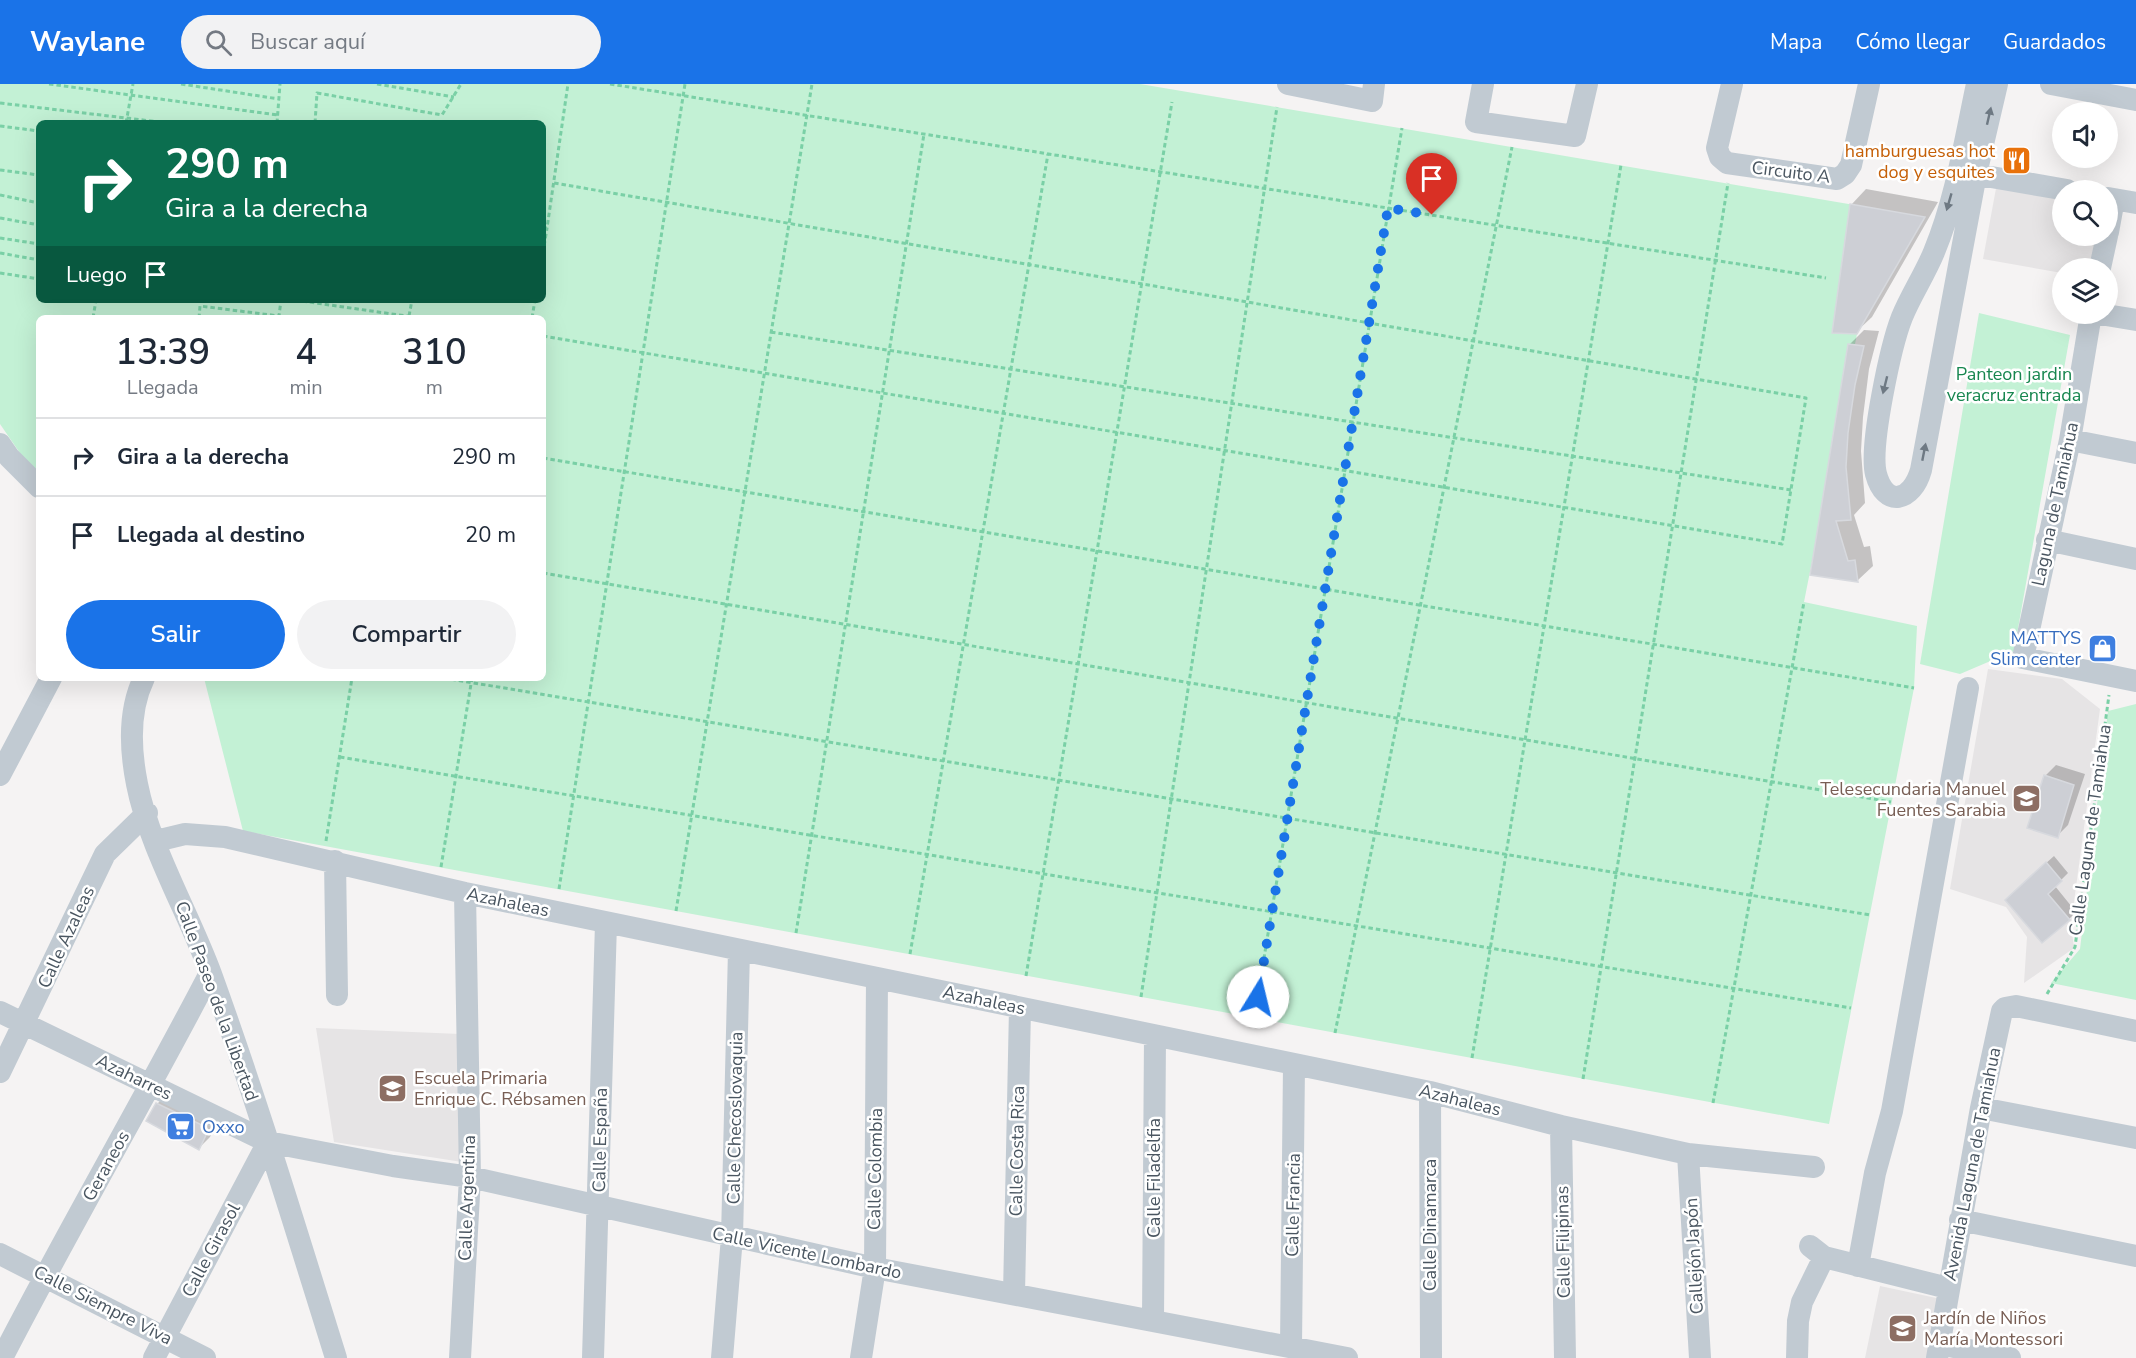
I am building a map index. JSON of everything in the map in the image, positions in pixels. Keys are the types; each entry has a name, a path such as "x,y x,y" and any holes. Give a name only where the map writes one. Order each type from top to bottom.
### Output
{"street":[{"path":"1288,84 1372,101 1374,84"},
{"path":"1483,84 1476,122 1575,136 1587,84"},
{"name":"Circuito A","path":"1732,84 1717,148 1720,157 1727,163 1838,179 1851,165 1869,84"},
{"path":"1977,84 1967,173 1921,470 1916,486 1908,494 1896,496 1886,492 1879,484 1874,465 1882,396 1902,318 1935,251 1967,173 1997,84"},
{"path":"2050,84 2136,100"},
{"path":"1967,173 2052,187"},
{"path":"2118,317 2136,320"},
{"name":"Laguna de Tamiahua","path":"2089,324 2070,440 2047,540 2024,658 2111,676"},
{"path":"2070,440 2136,453"},
{"path":"3,458 36,485"},
{"path":"2047,540 2136,559"},
{"path":"2111,676 2136,681"},
{"path":"0,775 49,681"},
{"name":"Calle Paseo de la Libertad","path":"143,681 130,729 137,786 156,841 210,973 268,1142 336,1358"},
{"path":"1858,1266 1875,1173 1892,1111 1968,688"},
{"name":"Calle Azaleas","path":"0,1071 25,1024 105,854 147,813"},
{"name":"Azahaleas","path":"156,841 185,834 225,837 330,854 465,893 1430,1092 1561,1126 1688,1154 1814,1167"},
{"path":"330,854 337,995"},
{"name":"Calle Argentina","path":"460,1358 470,1178 465,893"},
{"name":"Calle España","path":"593,1358 606,922"},
{"name":"Calle Checoslovaquia","path":"722,1358 732,1237 739,950"},
{"name":"Geraneos","path":"2,1358 44,1276 152,1085 210,973"},
{"name":"Calle Colombia","path":"861,1358 874,1268 877,978"},
{"name":"Avenida Laguna de Tamiahua","path":"1938,1351 1981,1108 2005,1008 2016,1006 2037,1011"},
{"name":"Calle Costa Rica","path":"1014,1294 1020,1008"},
{"path":"2037,1011 2136,1031"},
{"name":"Azaharres","path":"0,1012 268,1142"},
{"name":"Calle Filadelfia","path":"1153,1320 1155,1036"},
{"name":"Calle Francia","path":"1291,1346 1294,1065"},
{"name":"Calle Dinamarca","path":"1430,1092 1431,1358"},
{"path":"1981,1108 2136,1138"},
{"name":"Calle Filipinas","path":"1561,1126 1565,1358"},
{"name":"Calle Vicente Lombardo","path":"268,1142 470,1178 874,1268 1347,1358"},
{"name":"Calle Girasol","path":"154,1358 268,1142"},
{"name":"Callejón Japón","path":"1688,1154 1700,1358"},
{"path":"1960,1220 2136,1256"},
{"path":"1797,1358 1798,1321 1817,1251 1858,1266 1948,1288"},
{"name":"Calle Siempre Viva","path":"0,1254 166,1336 205,1358"},
{"path":"1938,1351 2010,1358"}],"path":[{"path":"49,84 278,115"},
{"path":"126,120 133,84"},
{"path":"181,84 279,99"},
{"path":"277,120 280,84"},
{"path":"376,84 454,97"},
{"path":"441,120 461,84"},
{"path":"546,223 568,84"},
{"path":"610,84 1826,278"},
{"path":"559,889 685,84"},
{"path":"676,911 812,84"},
{"path":"315,120 317,93 442,116"},
{"path":"1026,976 1172,102"},
{"path":"0,103 148,120"},
{"path":"1141,997 1277,107"},
{"path":"0,126 36,131"},
{"path":"1254,1018 1402,128"},
{"path":"796,933 924,134"},
{"path":"1335,1033 1512,147"},
{"path":"910,954 1048,154"},
{"path":"1472,1058 1621,165"},
{"path":"0,170 36,175"},
{"path":"546,337 1782,544 1806,398 554,183"},
{"path":"1583,1079 1728,183"},
{"path":"0,195 36,201"},
{"path":"0,218 36,224"},
{"path":"0,238 36,244"},
{"path":"0,253 36,259"},
{"path":"0,273 36,279"},
{"path":"316,303 396,315"},
{"path":"199,315 200,306 271,315"},
{"path":"771,332 1791,490"},
{"path":"546,459 1914,688"},
{"path":"546,574 1891,802"},
{"path":"1713,1103 1804,602"},
{"name":"Calle Laguna de Tamiahua","path":"2037,1011 2074,947 2111,676"},
{"path":"330,854 340,757 352,681"},
{"path":"441,867 472,681"},
{"path":"477,681 826,742 1870,915"},
{"path":"340,757 1851,1008"}],"shaded area":[{"path":"1997,183 2052,193 2052,246 2101,246 2099,258 2052,258 2052,271 1983,259"},
{"name":"Telesecundaria Manuel Fuentes Sarabia","path":"1988,669 2062,679 2100,709 2071,924 2074,948 2024,983 2027,937 2006,907 1950,889"},
{"name":"Escuela Primaria Enrique C. Rébsamen","path":"316,1028 460,1034 462,1162 334,1142"},
{"name":"Jardín de Niños María Montessori","path":"1880,1286 1941,1299 1928,1358 1865,1358"}],"green space":[{"path":"0,84 1140,84 1925,217 1857,334 1804,602 1917,626 1914,688 1829,1124 243,831 205,681 546,681 546,315 36,315 36,471 22,456 0,424"},
{"name":"Panteon jardin veracruz entrada","path":"1979,313 2070,335 2014,651 1960,674 1920,664"},
{"path":"2136,704 2136,1000 2051,983 2080,949 2108,711"}],"building":[{"path":"1850,204 1925,217 1857,334 1832,333"},
{"path":"1848,344 1864,346 1848,433 1846,467 1851,520 1836,521 1848,561 1855,560 1858,582 1810,575"},
{"path":"2044,775 2074,785 2058,838 2027,828"},
{"path":"2046,862 2062,881 2048,894 2070,920 2042,943 2005,900"},
{"name":"Oxxo","path":"156,1103 204,1126 207,1133 199,1150 146,1121"}],"place":[{"name":"hamburguesas hot dog y esquites","path":"2016,161"},
{"name":"MATTYS Slim center","path":"2102,648"},
{"name":"Telesecundaria Manuel Fuentes Sarabia","path":"2027,799"},
{"name":"Escuela Primaria Enrique C. Rébsamen","path":"393,1088"},
{"name":"Oxxo","path":"181,1127"},
{"name":"Jardín de Niños María Montessori","path":"1903,1328"}],"route":[{"path":"1258,997 1388,208 1432,215"}]}
